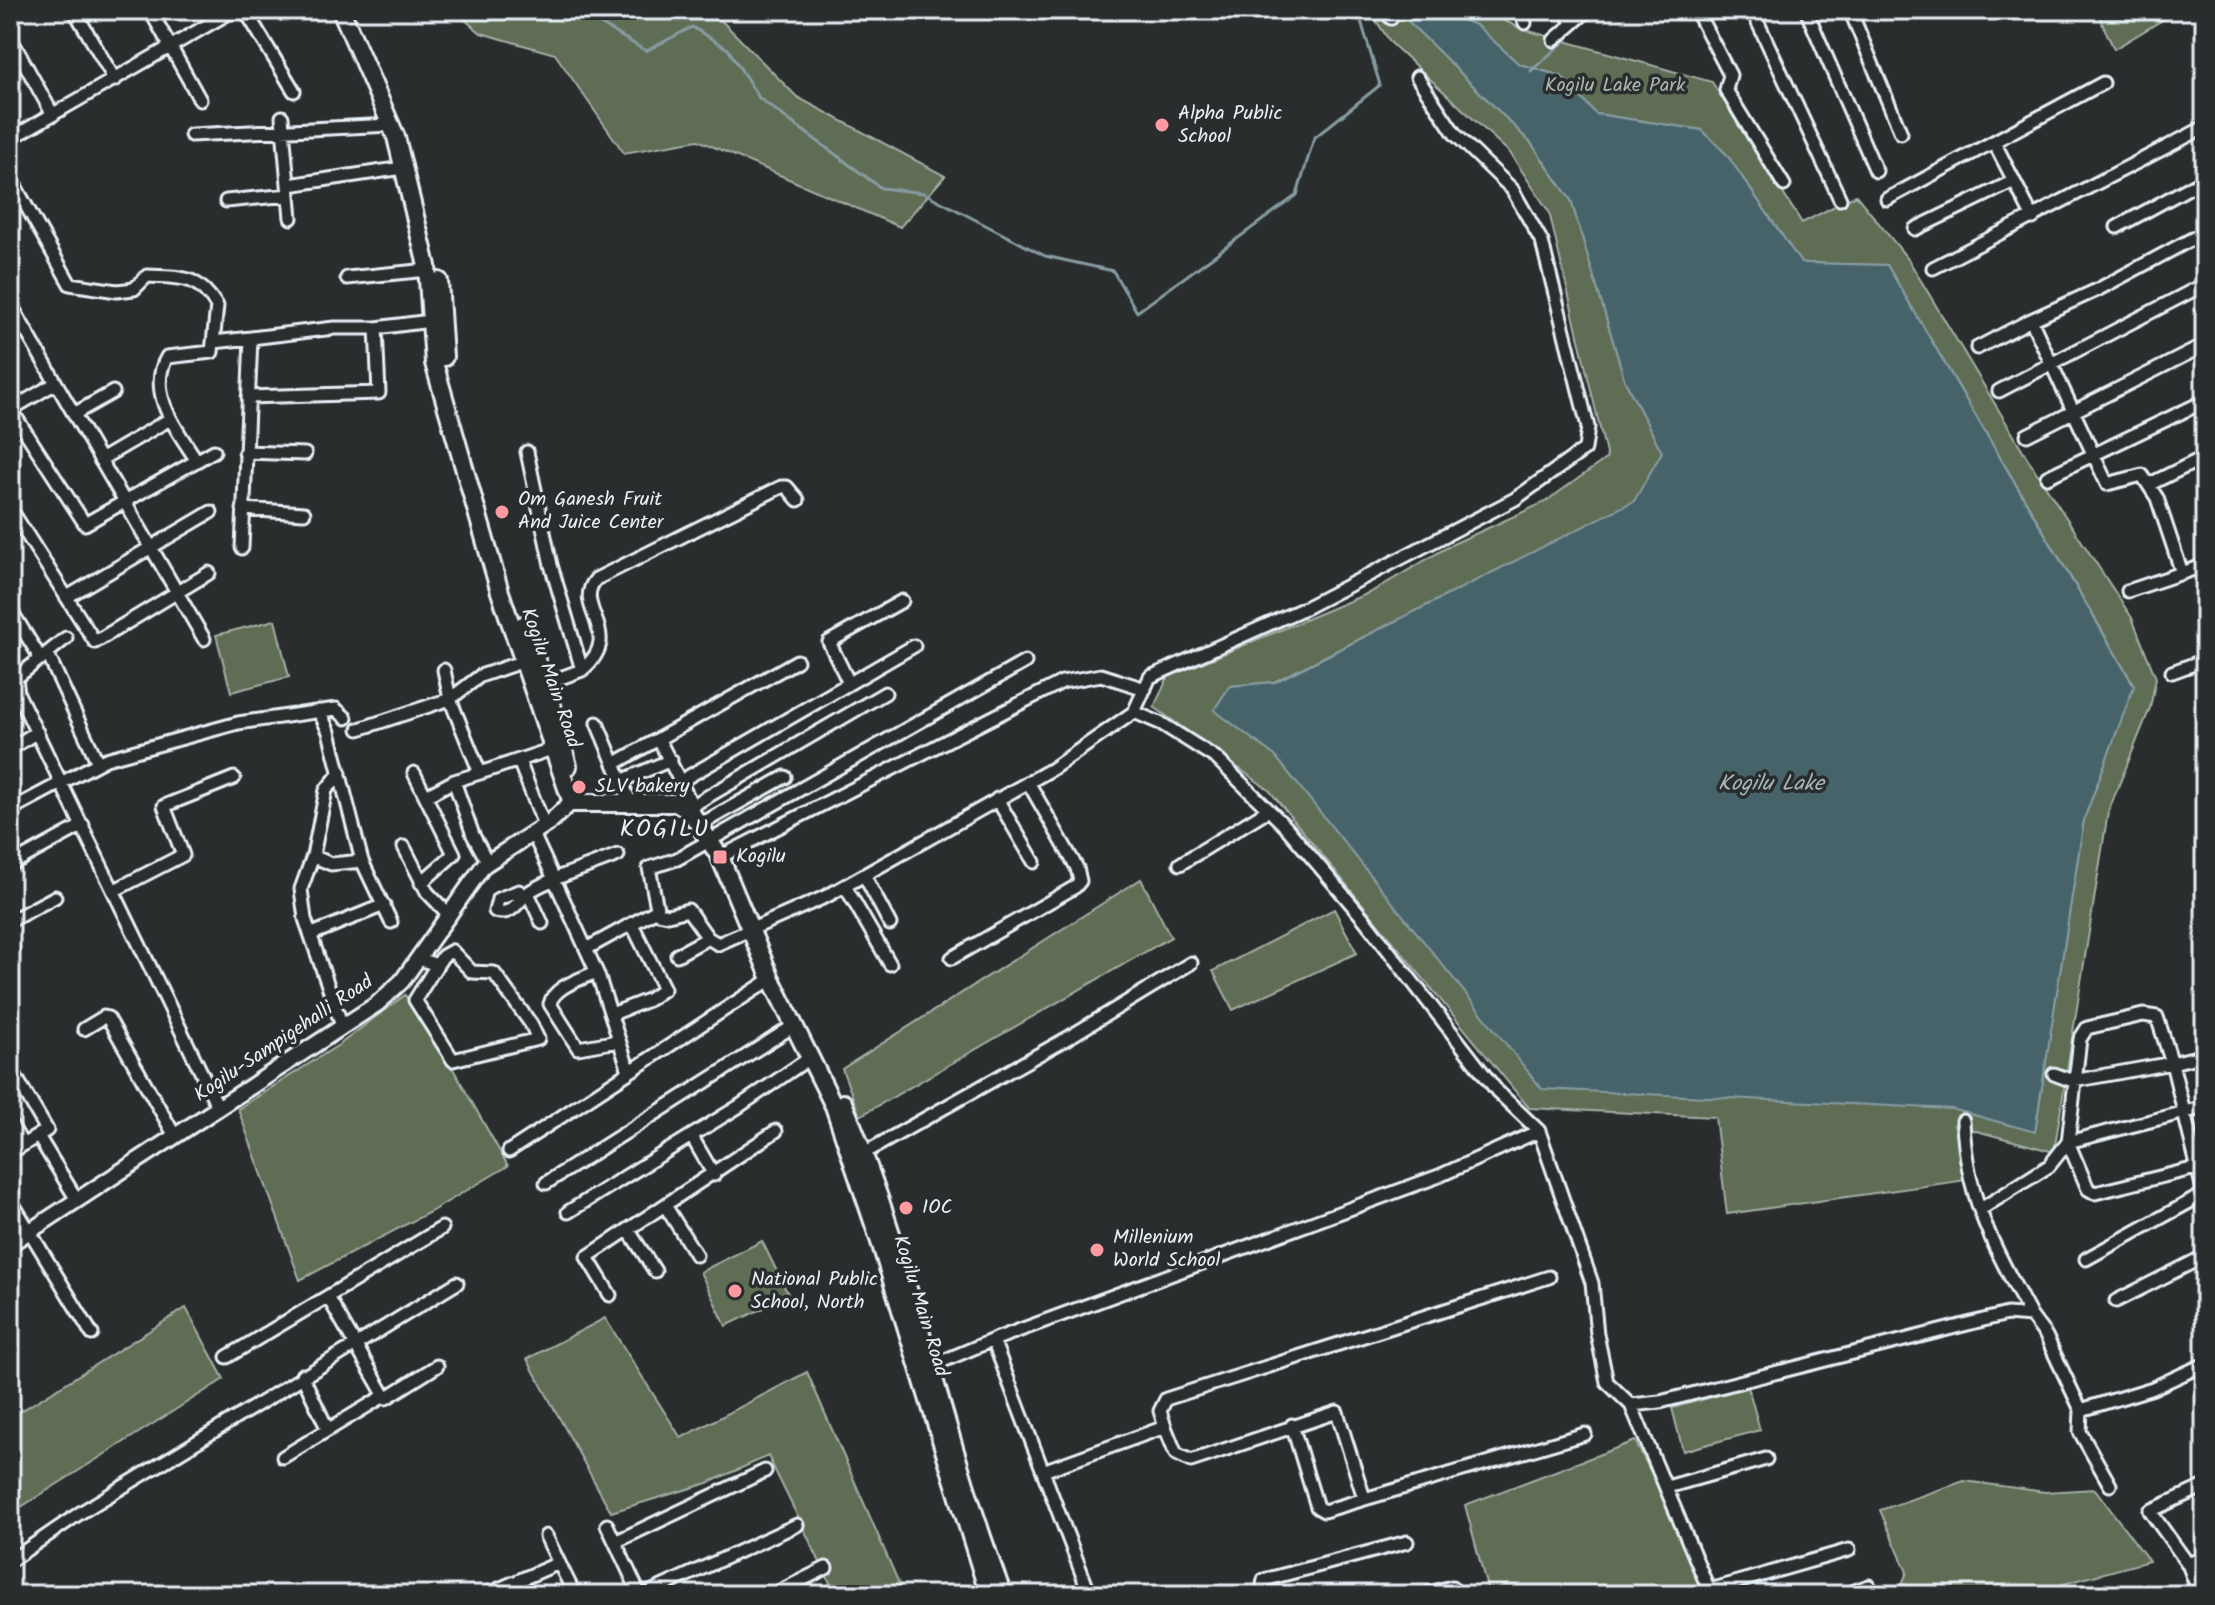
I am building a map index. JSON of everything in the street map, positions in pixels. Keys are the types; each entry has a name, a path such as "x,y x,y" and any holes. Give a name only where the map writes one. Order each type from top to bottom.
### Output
{"main road":[{"name":"Kogilu Main Road","path":"341,10 391,125 428,270 444,361 510,589 544,684 552,749 575,800"},
{"name":"Kogilu Main Road","path":"352,10 406,134 438,264 434,363 524,661 548,715 575,800"},
{"path":"575,800 624,789 668,797 687,806"},
{"path":"575,800 658,800 687,806"},
{"name":"Kogilu Main Road","path":"687,806 703,823 723,856 754,928 771,979 858,1157 989,1595"},
{"name":"Kogilu Main Road","path":"754,928 821,1052 931,1366 1003,1595"}],"street":[{"path":"74,10 115,80"},
{"path":"150,10 200,100"},
{"path":"10,139 234,10"},
{"path":"245,10 294,91"},
{"path":"1519,10 1525,23"},
{"path":"1554,40 1568,16 1588,10"},
{"path":"1696,10 1730,75 1726,90 1784,185"},
{"path":"1752,10 1840,199"},
{"path":"1806,10 1876,171"},
{"path":"1850,10 1901,133"},
{"path":"10,37 53,115"},
{"path":"1025,662 714,839 677,859 649,868 657,910 661,916 688,910 708,938 718,944 845,886 1028,782 1134,712 1150,677 1305,608 1515,499 1585,449 1588,427 1542,242 1512,189 1455,134 1417,77"},
{"path":"1887,199 2103,83"},
{"path":"191,135 283,124 391,125"},
{"path":"283,124 291,218"},
{"path":"1933,268 2205,127"},
{"path":"1994,142 2033,218"},
{"path":"226,201 403,168"},
{"path":"10,177 70,284 117,291 137,287 147,276 186,278 203,285 217,306 214,342 209,353 173,356 164,360 160,396 170,419 197,461"},
{"path":"2117,227 2205,179"},
{"path":"1915,229 2014,181"},
{"path":"1977,348 2097,290 2205,232"},
{"path":"347,278 428,270"},
{"path":"1999,391 2205,284"},
{"path":"10,303 204,639"},
{"path":"214,342 437,320"},
{"path":"2031,320 2107,484 2142,475 2150,484 2182,573"},
{"path":"248,397 379,393 376,328"},
{"path":"242,548 251,338"},
{"path":"2027,435 2205,345"},
{"path":"56,383 10,409 81,521 88,523 214,451"},
{"path":"74,414 113,392"},
{"path":"2047,477 2205,401"},
{"path":"100,460 170,419"},
{"path":"245,452 305,454"},
{"path":"527,452 551,565 582,670"},
{"path":"2150,484 2205,457"},
{"path":"544,684 582,670 597,658 601,649 589,596 590,586 596,579 781,487 787,487 798,500"},
{"path":"10,508 95,642 209,573"},
{"path":"243,509 304,513"},
{"path":"67,597 211,512"},
{"path":"2128,591 2205,565"},
{"path":"849,683 829,642 902,601"},
{"path":"10,609 44,657 98,763"},
{"path":"66,638 16,678 14,696 62,781 218,1107"},
{"path":"679,782 914,646"},
{"path":"2172,672 2205,660"},
{"path":"359,729 450,699 480,676 524,661"},
{"path":"614,764 797,661"},
{"path":"444,670 450,699 480,773"},
{"path":"723,856 1062,682 1101,675 1145,689"},
{"path":"687,806 885,693"},
{"path":"10,810 98,763 238,723 336,709 346,718"},
{"path":"319,711 340,773 362,861 391,922"},
{"path":"1134,712 1162,724 1216,758 1268,810 1364,919 1497,1091 1539,1131 1592,1283 1597,1334 1607,1382 1631,1405 1710,1593 1849,1550"},
{"path":"597,723 624,789 671,760"},
{"path":"10,749 37,732"},
{"path":"659,740 689,799 687,806"},
{"path":"426,796 454,781 552,749"},
{"path":"519,761 554,879 596,972 629,1071"},
{"path":"340,773 326,790 313,856 301,889 305,919 342,1026"},
{"path":"414,773 454,854 421,883"},
{"path":"703,823 785,777"},
{"path":"115,890 183,855 164,806 234,778"},
{"path":"454,781 469,826 488,863"},
{"path":"952,958 1075,887 1080,881 1077,868 1028,782"},
{"path":"997,799 1034,862"},
{"name":"Kogilu-Sampigehalli Road","path":"10,1244 377,1004 402,981 488,863 539,830 575,800"},
{"path":"1180,864 1268,810"},
{"path":"10,865 83,825"},
{"path":"404,847 421,883 450,916"},
{"path":"542,923 526,895 554,879 618,855"},
{"path":"313,856 331,864 362,861"},
{"path":"864,875 890,924"},
{"path":"845,886 890,964"},
{"path":"10,921 55,897"},
{"path":"312,934 384,905"},
{"path":"586,949 657,910"},
{"path":"612,1014 648,1000 664,989 632,924"},
{"path":"677,955 708,938"},
{"path":"452,951 472,972 494,973 531,1024 538,1039 453,1060 415,1000 437,965 443,956 452,951"},
{"path":"419,959 437,965"},
{"path":"858,1157 1066,1039 1191,963"},
{"path":"596,972 560,990 553,995 550,1004 578,1048 618,1041"},
{"path":"509,1151 771,979"},
{"path":"2086,1259 2204,1195 2172,1063 2157,1017 2143,1015 2087,1028 2080,1039 2073,1081 2068,1142 2088,1189 2095,1193 2196,1168"},
{"path":"84,1029 104,1017 108,1018 175,1136"},
{"path":"546,1183 795,1025"},
{"path":"2054,1074 2073,1081 2205,1055"},
{"path":"568,1212 692,1137 811,1057"},
{"path":"10,1067 47,1130 10,1153"},
{"path":"1981,1209 2049,1166 2068,1142 2205,1107"},
{"path":"1963,1121 1964,1157 1978,1214 2031,1316 2046,1336 2081,1410 2080,1432 2110,1485"},
{"path":"10,1123 23,1145"},
{"path":"610,1295 587,1257 776,1131"},
{"path":"931,1366 993,1340 1439,1176 1539,1131"},
{"path":"38,1136 77,1200"},
{"path":"692,1137 714,1175"},
{"path":"10,1199 92,1334"},
{"path":"666,1207 696,1255"},
{"path":"227,1357 442,1228"},
{"path":"629,1231 655,1271"},
{"path":"2116,1301 2205,1256"},
{"path":"1364,1498 1337,1412 1191,1461 1176,1454 1160,1411 1166,1399 1549,1277"},
{"path":"10,1561 80,1513 457,1283"},
{"path":"328,1297 384,1396"},
{"path":"1631,1405 1660,1402 2007,1314 2031,1316"},
{"path":"993,1340 1090,1595"},
{"path":"2081,1410 2153,1388 2205,1364"},
{"path":"283,1457 437,1366"},
{"path":"302,1375 328,1430"},
{"path":"1292,1425 1317,1507 1324,1511 1585,1434"},
{"path":"1043,1471 1165,1427"},
{"path":"1667,1487 1766,1459"},
{"path":"615,1542 765,1471"},
{"path":"2200,1595 2188,1564 2150,1511 2205,1486"},
{"path":"607,1525 642,1595 797,1525"},
{"path":"546,1536 575,1595"},
{"path":"1261,1595 1264,1580 1407,1542"},
{"path":"2188,1564 2205,1557"},
{"path":"485,1595 559,1563"},
{"path":"772,1595 826,1568"},
{"path":"1843,1595 1869,1586"},
{"path":"1421,1595 1452,1587 1454,1595"}],"green space":[{"path":"453,10 711,10 797,97 945,176 900,227 698,140 624,153 555,54 481,33"},
{"name":"Kogilu Lake Park","path":"1369,10 1397,10 1531,143 1571,200 1625,381 1662,452 1635,501 1274,682 1230,686 1214,710 1275,755 1952,1109 2035,1131 2084,819 2134,685 1887,265 1801,263 1727,155 1702,130 1596,114 1561,76 1519,64 1476,25 1434,10 1482,10 1522,29 1712,82 1802,223 1856,195 1908,259 2031,464 2132,618 2156,678 2150,708 2108,812 2054,1152 1954,1125 1967,1180 1727,1214 1715,1117 1529,1108 1269,790 1154,707 1168,677 1371,592 1453,544 1545,502 1607,458 1549,212 1510,153 1391,43"},
{"path":"2096,10 2179,10 2114,49"},
{"path":"275,620 289,677 231,692 216,635"},
{"path":"1141,879 1171,937 860,1116 842,1069"},
{"path":"1334,909 1357,953 1233,1010 1213,971"},
{"path":"405,995 452,1067 508,1166 432,1211 300,1280 238,1109 340,1044"},
{"path":"762,1241 789,1296 726,1326 700,1272"},
{"path":"186,1308 224,1379 10,1514 10,1418"},
{"path":"605,1318 681,1438 807,1372 904,1595 836,1595 768,1456 708,1483 611,1512 527,1359"},
{"path":"1748,1387 1760,1430 1683,1451 1672,1408"},
{"path":"1635,1441 1672,1513 1703,1595 1489,1595 1465,1505"},
{"path":"1964,1481 2045,1492 2095,1489 2149,1561 2023,1595 1959,1595 1902,1584 1907,1572 1880,1510"}],"water":[{"name":"Kogilu Lake","path":"1397,10 1434,10 1476,25 1519,64 1561,76 1596,114 1702,130 1727,155 1801,263 1887,265 2134,686 2084,819 2035,1132 1952,1109 1542,1089 1275,756 1214,710 1230,686 1275,682 1634,501 1662,452 1625,381 1571,200 1531,143"}],"waterway":[{"path":"577,10 646,51 692,27 728,49 759,98 881,188 924,193 1045,256 1113,271 1137,312 1297,195 1314,138 1380,85 1359,14 1362,10"},
{"path":"1531,71 1567,39"}],"place":[{"name":"Alpha Public School","path":"1162,125"},
{"name":"Om Ganesh Fruit And Juice Center","path":"502,512"},
{"name":"SLV bakery","path":"579,787"},
{"name":"Kogilu","path":"720,857"},
{"name":"IOC","path":"906,1208"},
{"name":"Millenium World School","path":"1097,1250"},
{"name":"National Public School, North","path":"735,1291"}],"district":[{"name":"KOGILU","path":"665,829"}]}
